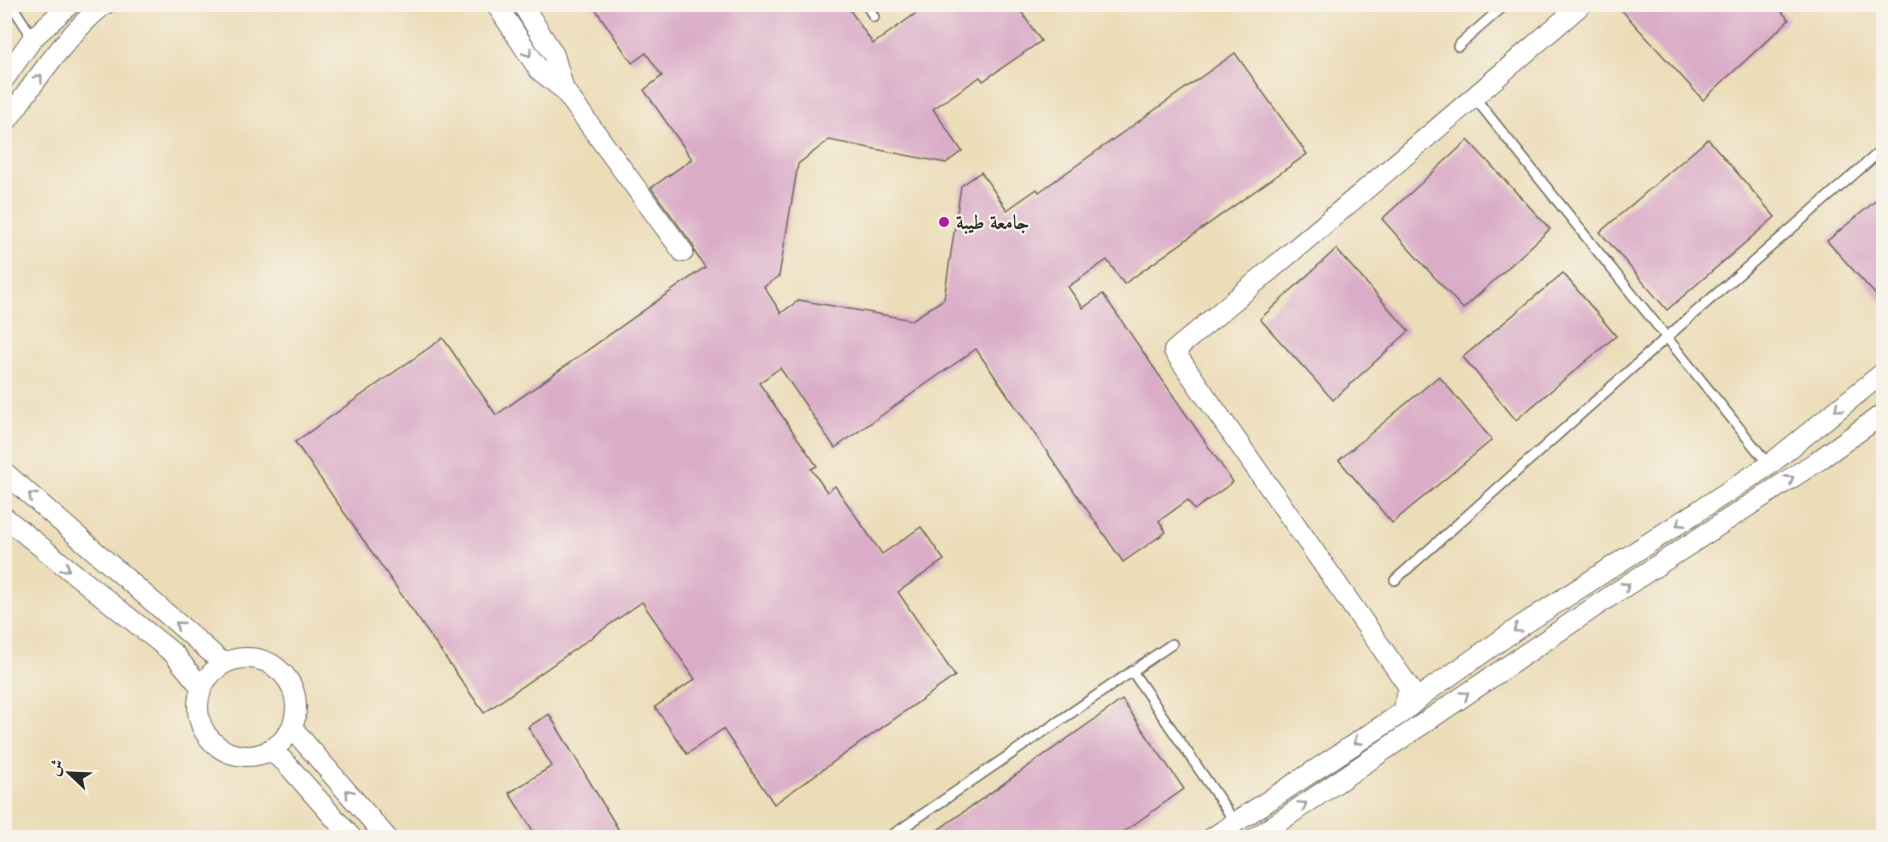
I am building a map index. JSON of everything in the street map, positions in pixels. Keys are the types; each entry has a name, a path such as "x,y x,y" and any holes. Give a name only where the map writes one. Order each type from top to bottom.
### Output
{"street":[{"path":"4,79 33,38 69,4"},
{"path":"4,125 47,67 92,15 105,4"},
{"path":"496,4 539,70 564,90 683,252"},
{"path":"522,4 554,55 564,90"},
{"path":"1403,712 1409,687 1174,351 1582,4"},
{"path":"1212,837 1403,712 1425,693 1521,626 1769,465 1884,372"},
{"path":"1255,837 1618,591 1820,460 1884,413"},
{"path":"4,472 223,663"},
{"path":"4,517 174,654 201,687"},
{"path":"253,657 268,662 280,670 290,683 295,697 296,713 292,728 282,741 269,750 252,756 236,755 219,748 207,736 199,721 197,704 201,687 211,673 223,663 237,658 253,657"},
{"path":"292,728 387,837"},
{"path":"269,750 285,762 352,837"}],"lane":[{"path":"11,4 33,38"},
{"path":"866,4 874,17"},
{"path":"1458,46 1506,4"},
{"path":"1473,96 1769,465"},
{"path":"1395,580 1667,337 1884,148"},
{"path":"888,837 1172,644"},
{"path":"1132,671 1235,822"}],"building":[{"path":"592,4 846,4 873,44 929,4 1016,4 1041,41 983,81 980,77 933,109 962,151 946,163 829,140 798,164 779,276 764,287 781,313 799,300 912,320 944,299 961,186 981,172 1007,210 1037,189 1039,192 1235,53 1307,154 1124,284 1107,260 1068,287 1083,308 1103,294 1233,482 1194,510 1188,500 1159,521 1166,532 1123,562 976,349 835,448 780,368 759,383 817,466 811,469 827,492 835,486 882,554 921,527 944,560 898,592 955,676 774,804 723,729 687,754 655,707 695,679 642,602 484,713 295,442 443,338 496,415 705,267 695,253 693,245 651,188 692,159 644,90 662,76 646,53 632,63"},
{"path":"1616,4 1775,4 1789,20 1703,100"},
{"path":"1708,139 1775,217 1667,310 1600,232"},
{"path":"1468,140 1550,229 1463,309 1382,219"},
{"path":"1884,194 1884,304 1827,241"},
{"path":"1336,249 1409,331 1333,400 1260,319"},
{"path":"1563,273 1616,336 1516,420 1463,357"},
{"path":"1439,376 1492,440 1392,523 1339,460"},
{"path":"1122,700 1184,789 1116,837 928,837"},
{"path":"549,714 623,837 537,837 509,793 552,766 528,727"}],"place":[{"name":"جامعة طيبة","path":"944,222"}]}
